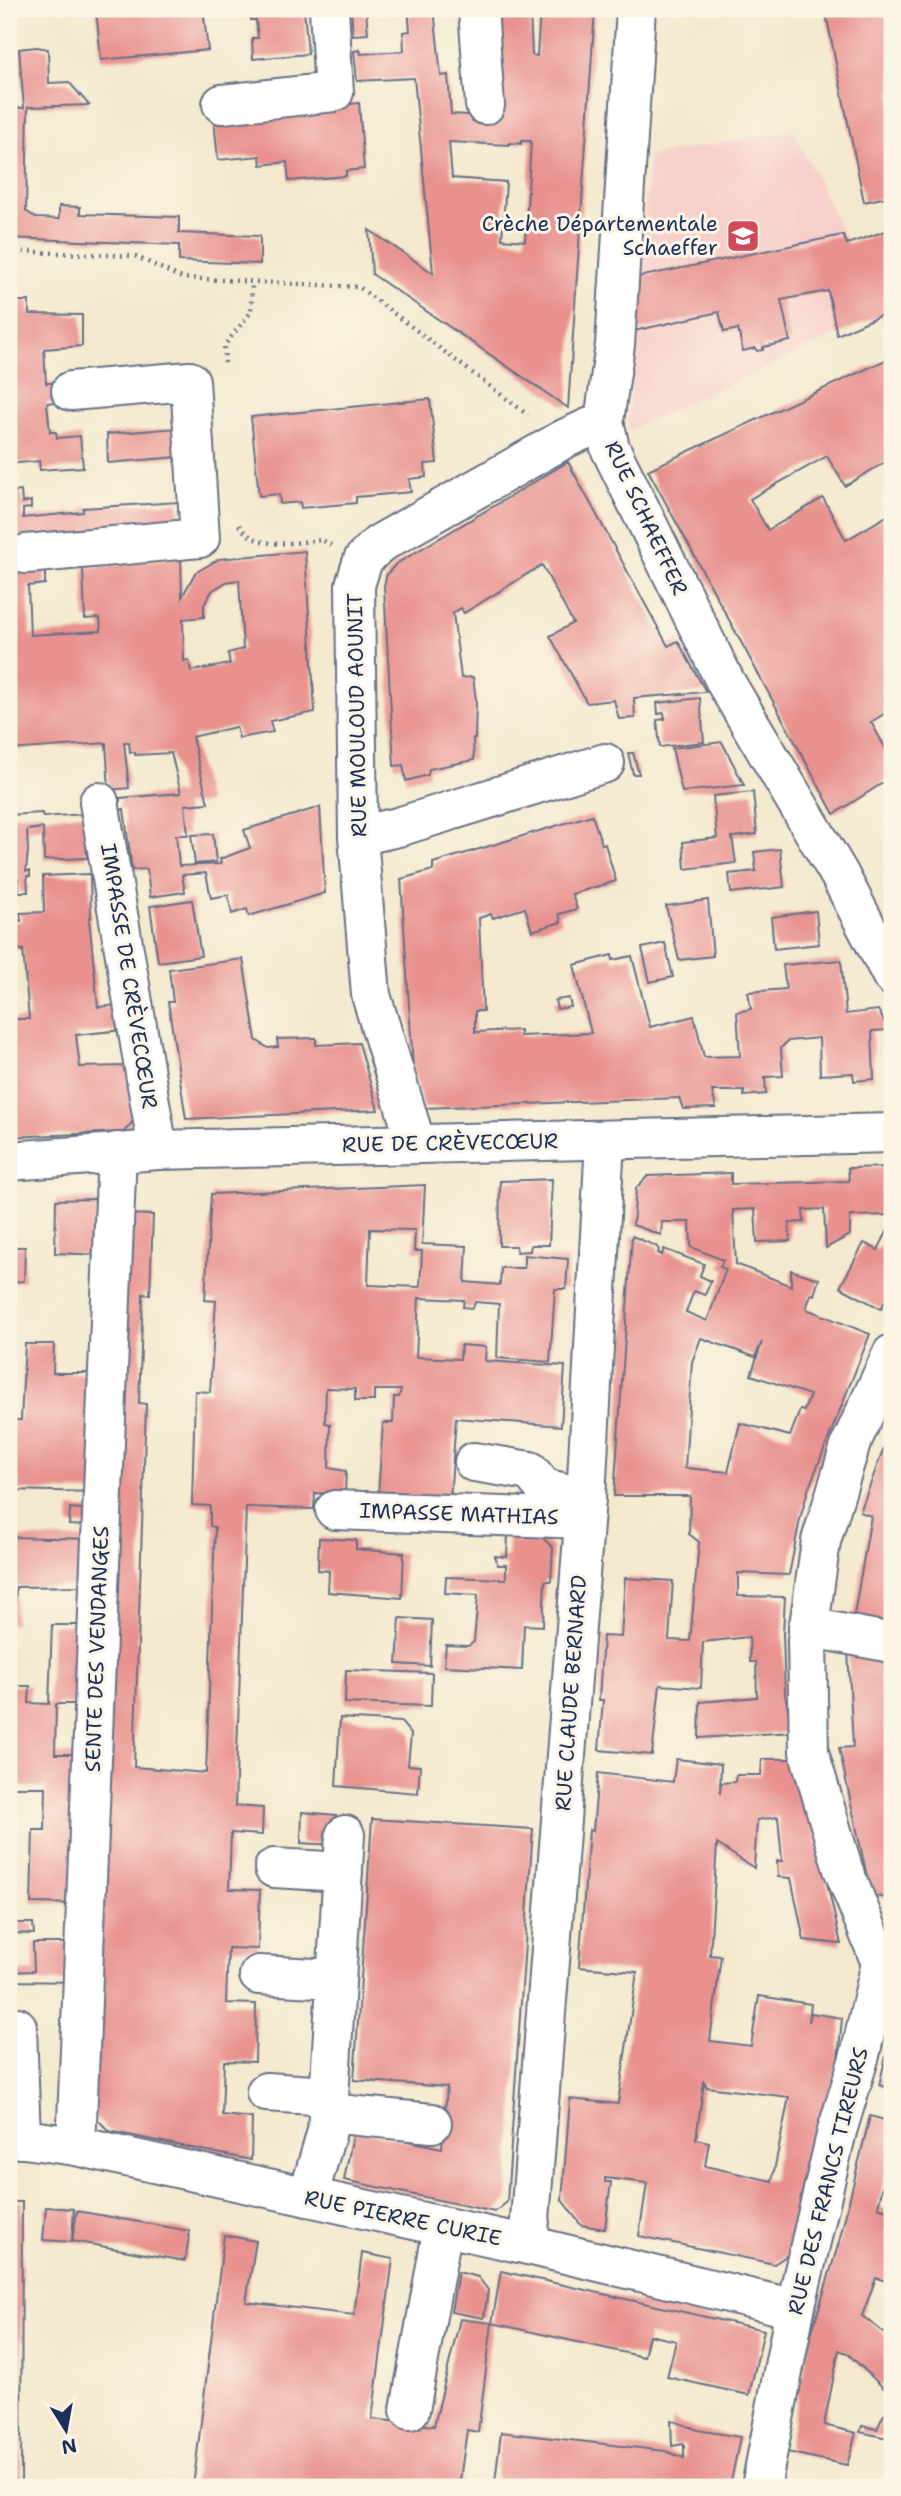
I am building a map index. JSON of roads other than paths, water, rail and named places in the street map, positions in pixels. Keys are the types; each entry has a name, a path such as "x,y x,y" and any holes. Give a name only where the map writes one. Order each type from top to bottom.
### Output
{"street":[{"path":"222,104 334,92 329,9"},
{"path":"478,9 485,105"},
{"name":"RUE SCHAEFFER","path":"636,9 615,345 604,421 610,448 726,683 839,874 892,976"},
{"path":"26,554 200,538 190,381 71,391"},
{"name":"RUE MOULOUD AOUNIT","path":"416,1144 371,995 358,836 355,585 363,560 379,544 564,439 604,421"},
{"path":"358,836 398,827 605,763"},
{"name":"IMPASSE DE CRÈVECŒUR","path":"99,802 158,1150"},
{"name":"RUE DE CRÈVECŒUR","path":"9,1161 158,1150 892,1133"},
{"name":"RUE CLAUDE BERNARD","path":"528,2245 585,1509 605,1140"},
{"name":"SENTE DES VENDANGES","path":"76,2146 117,1152"},
{"name":"RUE DES FRANCS TIREURS","path":"761,2487 795,2309 837,2131 860,2055 881,1963 843,1869 809,1752 808,1627 821,1541 851,1443 889,1371"},
{"path":"474,1462 530,1471 544,1488 585,1509"},
{"name":"IMPASSE MATHIAS","path":"335,1510 585,1509"},
{"path":"808,1627 892,1643"},
{"path":"274,1868 344,1853 327,2131 307,2197"},
{"path":"259,1975 336,1979"},
{"path":"15,2138 17,2028"},
{"path":"266,2092 432,2123"},
{"name":"RUE PIERRE CURIE","path":"15,2138 76,2146 528,2245 795,2309"},
{"path":"410,2410 443,2227"}],"place":[{"name":"Crèche Départementale Schaeffer","path":"743,236"}]}
